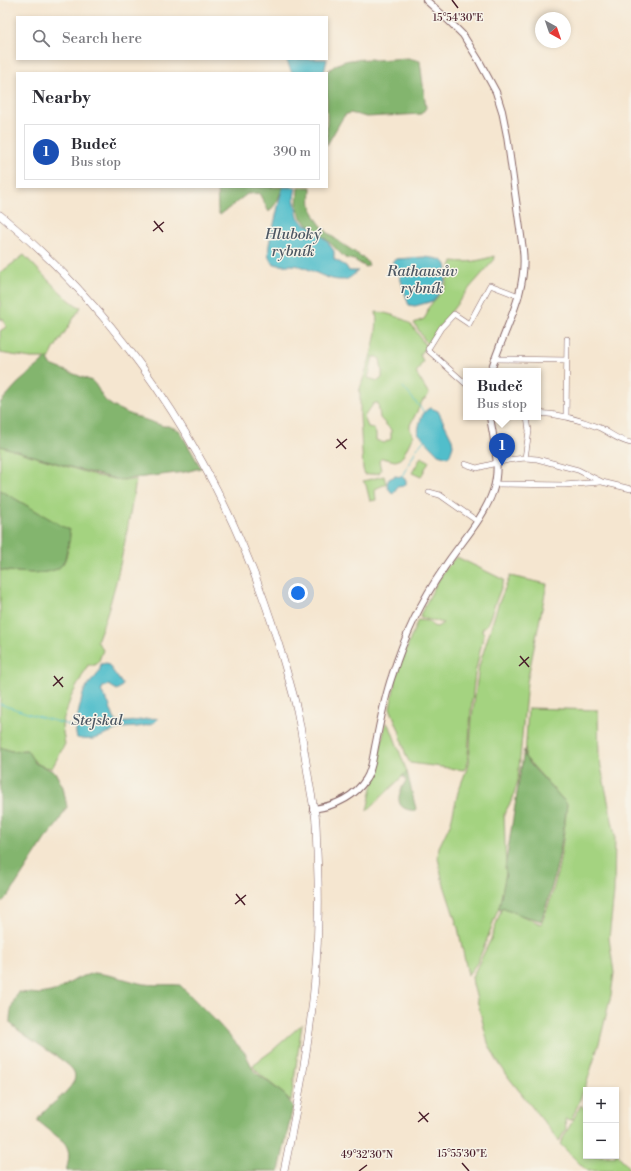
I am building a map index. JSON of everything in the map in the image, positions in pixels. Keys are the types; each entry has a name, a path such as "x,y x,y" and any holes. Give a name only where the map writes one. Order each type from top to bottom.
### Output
{"main road":[{"path":"0,215 60,269 109,325 160,392 203,463 237,530 270,616 297,710 313,809 316,834 318,880 317,954 311,1026 301,1090 284,1171"}],"street":[{"path":"426,0 454,25 472,47 488,76 502,111 508,142 524,261 523,278 520,296 492,368"},
{"path":"463,381 429,351 428,348 441,328 454,314 469,324 490,285 520,296"},
{"path":"566,417 567,339"},
{"path":"494,359 567,360"},
{"path":"541,413 566,417 595,427 615,438 631,443"},
{"path":"313,809 330,806 348,798 362,785 369,774 388,690 410,627 432,586 477,521 488,502 495,484 497,463 490,420"},
{"path":"525,458 529,431 527,420"},
{"path":"466,464 477,468 508,460 525,458 537,459 578,470 602,482 631,490"},
{"path":"495,484 564,485 602,482"},
{"path":"429,492 440,495 477,521"}],"green space":[{"path":"408,58 420,61 426,108 421,114 367,117 350,113 345,115 342,119 328,143 327,72 342,62 371,59"},
{"path":"217,188 283,188 277,202 269,212 259,193 247,194 220,215 218,212"},
{"path":"298,188 311,188 311,206 320,224 334,238 366,260 369,265 366,267 354,260 345,258 301,218 297,205"},
{"path":"24,255 61,292 76,305 81,307 48,361 46,358 31,358 0,353 0,331 6,327 3,318 0,320 0,273"},
{"path":"494,256 495,259 466,292 427,344 414,323 424,319 428,308 444,289 453,261 474,261"},
{"path":"376,312 381,312 398,317 413,327 426,347 420,355 423,361 416,373 429,394 423,400 410,425 413,436 403,456 399,460 395,461 382,458 379,461 381,470 379,473 365,475 363,469 359,392 372,352 377,321","holes":["373,357 380,359 382,378 378,381 368,378","374,403 378,403 380,418 391,430 391,439 384,443 376,440 376,434 373,428 368,427 364,417"]},
{"path":"47,358 51,365 92,381 105,400 112,406 163,426 168,426 179,430 201,468 185,472 120,480 0,446 0,403 17,384"},
{"path":"0,446 98,476 136,481 116,582 111,602 97,641 103,650 98,663 95,665 88,665 71,697 62,726 65,744 52,768 36,763 26,750 11,751 0,747 0,570 35,573 45,572 60,567 65,559 70,534 69,530 0,490"},
{"path":"421,457 429,461 421,477 412,473"},
{"path":"384,476 386,484 375,489 376,500 370,501 366,485 363,481"},
{"path":"0,490 69,530 69,542 61,566 49,572 41,573 23,573 0,570"},
{"path":"457,557 504,580 487,625 482,631 484,633 475,674 467,765 464,770 410,763 406,756 399,730 390,708 397,673 418,620 428,621 433,626 437,627 443,623 420,617 442,574"},
{"path":"510,576 547,584 527,682 518,780 513,798 504,814 506,873 500,904 477,963 468,975 458,928 442,879 438,857 439,847 451,822 458,792 469,763 472,717 479,666 498,605"},
{"path":"528,708 598,710 599,757 615,835 614,893 609,938 614,973 611,995 600,1040 587,1082 585,1087 583,1087 583,1092 571,1120 565,1119 566,1129 559,1141 509,1078 496,1059 488,1043 472,977 491,939 502,907 541,924 556,880 564,835 567,804 525,757"},
{"path":"386,722 391,729 407,772 367,811"},
{"path":"0,747 11,751 27,750 35,763 55,772 63,787 67,807 56,826 45,839 9,895 0,904"},
{"path":"524,750 525,757 531,765 567,804 557,864 541,921 520,915 502,907 501,909 499,908 506,873 505,868"},
{"path":"407,772 416,809 414,811 404,808 399,802 399,795 406,781 404,776 399,779"},
{"path":"93,973 144,984 180,985 215,1020 245,1053 254,1071 285,1095 293,1106 279,1171 66,1171 69,1156 66,1145 38,1121 38,1119 71,1086 74,1080 74,1072 65,1062 10,1023 10,1014 13,1003 19,992 39,994 56,991 78,978"},
{"path":"302,1024 291,1101 253,1066"},
{"path":"581,1105 583,1107 583,1159 619,1159 619,1156 631,1171 587,1171 560,1144"}],"water":[{"path":"286,60 327,60 324,72 292,72"},
{"name":"Hluboký rybník","path":"283,188 296,188 294,198 298,217 303,223 310,226 327,241 334,251 334,259 346,266 349,271 358,271 347,279 337,280 296,265 279,265 272,263 268,251"},
{"name":"Rathausův rybník","path":"425,257 443,261 447,270 444,281 439,293 433,301 415,306 409,305 399,274 392,262 396,259"},
{"path":"431,408 438,411 452,439 453,445 448,457 438,454 418,433 423,415 428,409"},
{"path":"395,476 402,477 406,480 406,484 404,486 397,487 393,494 388,488 387,483 389,479"},
{"name":"Stejskal","path":"107,663 123,685 117,690 109,685 103,687 101,691 117,722 128,722 150,718 158,719 146,726 122,728 97,738 77,738 76,729 79,708 84,691 98,673 101,664"}],"waterway":[{"path":"403,387 424,412"},
{"path":"401,478 416,450 424,440"},
{"path":"0,704 76,727"}],"place":[{"name":"Budeč","path":"502,466"}]}
